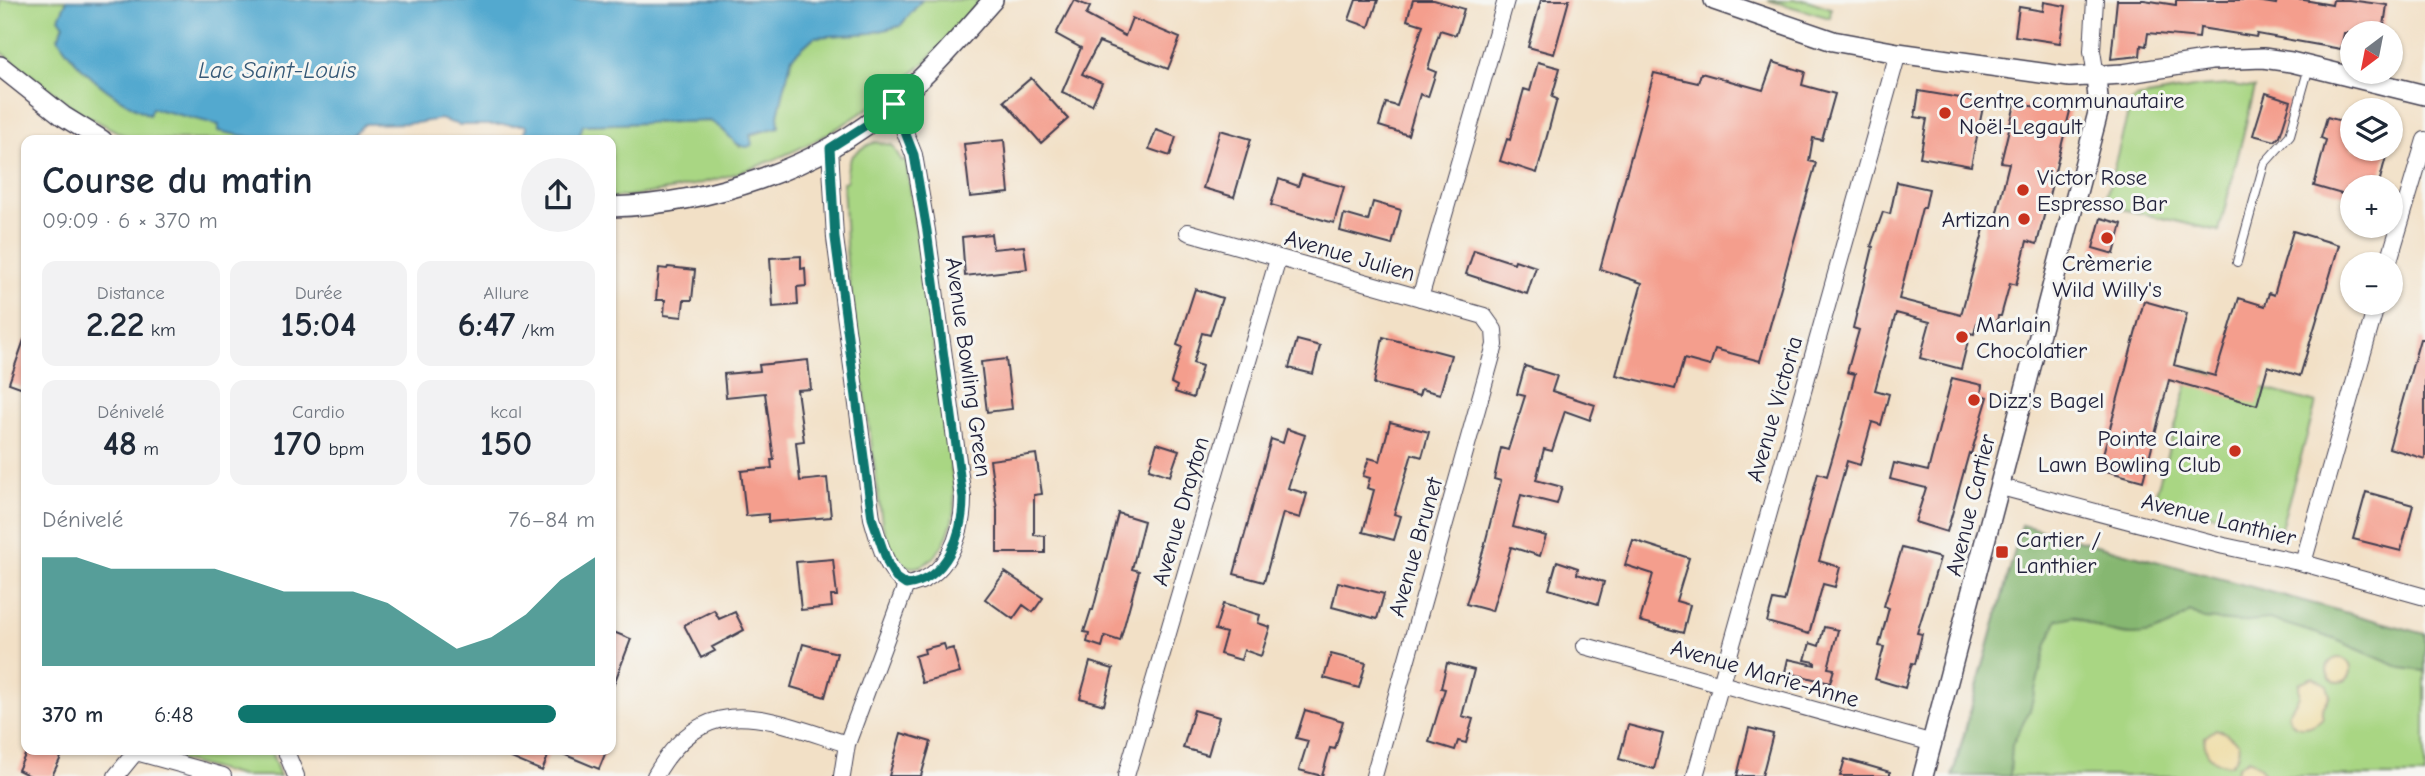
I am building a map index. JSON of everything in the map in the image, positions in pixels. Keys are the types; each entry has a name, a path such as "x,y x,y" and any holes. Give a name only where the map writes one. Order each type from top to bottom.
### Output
{"street":[{"path":"616,206 705,195 754,181 830,148 894,104 937,62 993,0"},
{"path":"1420,298 1507,0"},
{"path":"1714,0 1807,34 1898,53 2070,77 2249,57 2291,62 2425,95"},
{"name":"Avenue Cartier","path":"1923,776 2099,109 2092,51 2095,0"},
{"name":"Avenue Victoria","path":"1695,776 1898,53"},
{"path":"0,66 63,116 94,135"},
{"name":"Avenue Bowling Green","path":"894,104 914,155 923,205 963,498 961,528 949,555 926,578 916,584 906,585"},
{"path":"2392,252 2425,140"},
{"path":"830,148 835,238 872,518 888,564 896,578 906,585 847,744 842,776"},
{"name":"Avenue Julien","path":"1188,233 1484,316 1494,330"},
{"name":"Avenue Drayton","path":"1126,776 1278,259"},
{"path":"2303,563 2374,315"},
{"name":"Avenue Brunet","path":"1374,776 1495,345 1494,330"},
{"name":"Avenue Lanthier","path":"2001,487 2224,546 2303,563 2425,597"},
{"name":"Avenue Marie-Anne","path":"1585,646 1933,743"},
{"path":"655,776 671,750 683,738 698,727 729,718 744,716 769,720 847,744"},
{"path":"116,776 134,755"},
{"path":"151,755 223,776"},
{"path":"287,755 296,776"}],"lane":[{"path":"2237,262 2264,164 2290,135 2309,67"}],"green space":[{"path":"0,0 67,0 60,18 64,25 58,38 76,62 98,83 149,115 152,108 220,125 218,131 239,135 123,135 79,112 0,51"},
{"path":"922,0 981,0 920,67 886,95 814,141 737,173 655,193 616,197 616,135 579,135 582,125 709,121 720,125 740,147 750,135 779,127 778,115 792,57 814,37 871,33 900,26"},
{"path":"1768,0 1807,0 1831,8 1830,18"},
{"path":"2231,85 2255,88 2219,231 2104,205 2131,102 2136,98 2199,87"},
{"path":"875,142 892,145 902,161 906,160 954,486 954,511 944,542 933,558 918,567 910,567 897,559 882,523 847,264 843,182 847,181 848,166 853,156"},
{"name":"Pointe Claire Lawn Bowling Club","path":"2192,368 2316,403 2280,531 2154,500"},
{"path":"2022,525 2425,634 2425,776 1952,776"},
{"path":"2022,525 2425,634 2425,671 2401,668 2334,639 2269,619 2239,622 2204,619 2190,612 2161,630 2133,635 2104,630 2073,616 2057,620 2047,644 2030,710 2012,745 2010,776 1953,776"},
{"path":"167,755 272,755 280,776 241,776"}],"sand":[{"path":"2339,658 2350,665 2351,670 2344,681 2339,682 2328,675 2327,670 2334,659"},
{"path":"2313,677 2327,685 2330,696 2323,709 2323,717 2310,726 2296,726 2288,714 2299,696 2299,683"},
{"path":"2216,729 2238,743 2237,755 2230,765 2214,760 2205,748 2205,737"},
{"path":"2249,759 2259,765 2266,776 2235,776 2238,766"}],"water":[{"name":"Lac Saint-Louis","path":"67,0 922,0 900,26 871,33 814,37 792,57 778,115 779,127 750,134 752,145 747,147 737,144 721,128 709,121 583,125 580,135 524,135 527,127 524,125 459,125 440,119 416,123 364,124 353,135 239,135 218,131 219,125 152,108 149,115 122,100 98,83 67,51 58,38 64,25 59,18"}],"building":[{"path":"1074,0 1090,7 1086,15 1125,36 1132,18 1180,38 1168,69 1099,42 1082,74 1102,83 1092,105 1062,92 1081,48 1056,34"},
{"path":"1356,0 1378,0 1369,27 1349,20"},
{"path":"1413,0 1434,0 1464,9 1456,35 1440,30 1428,69 1436,72 1428,97 1420,94 1408,135 1379,126 1386,103 1397,106 1423,25 1407,20"},
{"path":"1541,0 1569,0 1554,54 1528,47"},
{"path":"2117,0 2144,0 2176,5 2176,0 2251,0 2276,4 2277,0 2304,0 2332,5 2333,0 2349,0 2387,5 2385,21 2340,21 2340,49 2257,34 2256,37 2200,28 2199,38 2148,33 2146,46 2141,45 2140,56 2111,59"},
{"path":"2044,2 2066,6 2060,43 2015,36 2019,7 2043,11"},
{"path":"1538,62 1560,68 1552,97 1557,99 1537,173 1500,161 1507,139 1510,140 1524,89 1530,91"},
{"path":"1773,62 1805,72 1802,85 1835,94 1822,140 1813,138 1809,161 1816,163 1760,361 1715,349 1710,366 1684,359 1675,389 1616,375 1642,283 1600,269 1654,73 1698,83 1701,73 1763,90"},
{"path":"1031,78 1068,119 1041,143 1004,101"},
{"path":"1919,91 1984,102 1971,166 1920,157 1927,119 1915,117"},
{"path":"2266,93 2291,101 2280,136 2275,141 2253,135"},
{"path":"2015,104 2070,111 2037,244 2027,241 2016,285 2010,283 1996,325 1978,319 1974,334 1970,333 1961,369 1920,358 1930,322 1896,313 1875,390 1889,394 1881,425 1872,422 1860,465 1847,461 1819,561 1840,567 1835,587 1823,584 1809,634 1767,622 1773,600 1784,602 1818,473 1827,476 1840,432 1855,374 1847,372 1859,330 1853,328 1873,247 1871,246 1883,212 1890,214 1897,182 1929,189 1899,299 1961,315 1988,214 1996,216 2009,163 2001,162"},
{"path":"2327,117 2340,121 2340,161 2385,161 2381,175 2340,175 2340,194 2314,186 2326,140 2321,138"},
{"path":"1156,130 1176,137 1170,156 1149,149"},
{"path":"1220,130 1251,139 1234,197 1203,188"},
{"path":"1004,140 1009,193 970,197 964,144"},
{"path":"1302,175 1344,187 1334,223 1271,205 1279,179 1298,186"},
{"path":"1373,202 1401,210 1392,245 1340,231 1344,214 1368,221"},
{"path":"2101,218 2122,224 2114,254 2093,248"},
{"path":"2293,231 2339,245 2300,376 2268,366 2257,405 2169,380 2143,481 2099,469 2144,301 2187,313 2174,365 2215,376 2239,298 2265,306 2269,293 2274,295"},
{"path":"991,234 993,249 1024,246 1027,269 965,276 962,237"},
{"path":"1474,250 1536,267 1527,294 1466,274"},
{"path":"801,256 801,269 805,268 806,286 797,287 798,305 773,307 770,258"},
{"path":"659,268 695,270 692,300 684,300 682,317 664,315 665,300 656,300"},
{"path":"1195,289 1222,298 1210,335 1202,333 1193,363 1202,366 1193,398 1175,392 1177,386 1171,383 1182,347 1177,345"},
{"path":"1383,337 1451,355 1440,394 1421,389 1419,396 1374,384"},
{"path":"2420,339 2425,339 2425,459 2389,448"},
{"path":"1297,340 1320,346 1313,374 1289,368"},
{"path":"21,349 21,387 9,383"},
{"path":"1006,359 1012,409 987,412 981,362"},
{"path":"808,360 811,389 797,390 804,441 796,442 800,481 827,478 831,517 768,522 768,514 746,516 741,471 772,468 771,460 774,460 765,393 726,397 724,374 760,371 759,365"},
{"path":"1525,366 1557,376 1552,391 1595,405 1590,420 1565,411 1552,451 1544,449 1536,480 1562,487 1557,504 1521,495 1513,527 1546,536 1540,556 1511,547 1492,611 1466,604 1501,481 1494,479 1501,448 1508,450 1525,396 1517,394"},
{"path":"1952,378 1982,385 1981,395 1988,397 1947,532 1915,522 1926,488 1890,479 1894,463 1928,471"},
{"path":"1390,422 1429,432 1422,457 1412,454 1394,514 1401,516 1394,540 1363,532 1374,490 1367,488 1370,478 1363,476 1369,458 1380,461"},
{"path":"1287,429 1305,435 1288,488 1307,494 1300,518 1283,513 1264,582 1234,574 1271,439 1283,443"},
{"path":"1157,443 1179,450 1170,476 1149,469"},
{"path":"1036,454 1042,494 1034,495 1034,535 1045,536 1045,553 997,553 997,510 990,460"},
{"path":"2366,492 2413,505 2401,551 2353,539"},
{"path":"1118,513 1144,521 1132,569 1139,571 1120,641 1105,636 1102,647 1087,642 1089,633 1084,632 1093,610"},
{"path":"1633,540 1689,558 1676,601 1690,605 1683,633 1640,621 1653,574 1625,565"},
{"path":"1902,548 1940,558 1917,633 1922,634 1915,664 1912,663 1905,688 1875,679 1884,647 1879,646 1889,608 1884,606"},
{"path":"833,559 837,596 831,596 832,607 801,610 796,562"},
{"path":"1557,561 1578,568 1577,574 1604,582 1598,604 1549,589"},
{"path":"1005,572 1043,598 1033,612 1023,605 1013,619 985,599"},
{"path":"1338,582 1384,594 1377,619 1332,607"},
{"path":"1223,604 1260,615 1258,623 1270,627 1261,656 1244,650 1241,660 1220,654 1226,633 1215,630"},
{"path":"714,610 719,619 735,612 744,630 712,647 715,651 701,658 684,625"},
{"path":"1824,627 1838,630 1828,668 1834,669 1830,683 1785,672 1788,659 1815,665 1815,662 1805,660 1810,643 1819,646"},
{"path":"616,633 631,639 616,678"},
{"path":"803,644 837,653 825,697 791,687"},
{"path":"944,644 946,650 953,648 960,673 922,683 915,656 925,653 924,649"},
{"path":"1331,654 1366,663 1359,688 1324,678"},
{"path":"1090,662 1113,669 1104,705 1080,698"},
{"path":"1447,663 1474,670 1462,716 1473,719 1466,743 1458,741 1455,750 1429,742 1445,689 1441,688"},
{"path":"1194,710 1219,717 1208,755 1183,748"},
{"path":"1305,710 1343,721 1335,749 1330,748 1322,776 1299,770 1308,741 1296,738"},
{"path":"1628,725 1663,734 1654,769 1619,759"},
{"path":"1749,728 1773,734 1762,776 1737,776"},
{"path":"901,733 931,742 921,776 889,776"},
{"path":"25,755 62,755 52,776 30,776 18,770"},
{"path":"504,755 549,755 542,771"},
{"path":"565,755 605,755 599,769"},
{"path":"1845,759 1890,772 1890,776 1840,776"}],"place":[{"name":"Centre communautaire Noël-Legault","path":"1945,113"},
{"name":"Victor Rose Espresso Bar","path":"2023,190"},
{"name":"Artizan","path":"2024,219"},
{"name":"Crèmerie Wild Willy's","path":"2107,238"},
{"name":"Marlain Chocolatier","path":"1962,337"},
{"name":"Dizz's Bagel","path":"1974,400"},
{"name":"Pointe Claire Lawn Bowling Club","path":"2235,451"},
{"name":"Cartier / Lanthier","path":"2002,552"}],"route":[{"path":"894,104 914,155 927,231 963,498 961,528 949,555 940,567 926,578 916,584 906,585 896,578 888,564 872,518 835,238 830,148 894,104"}]}
